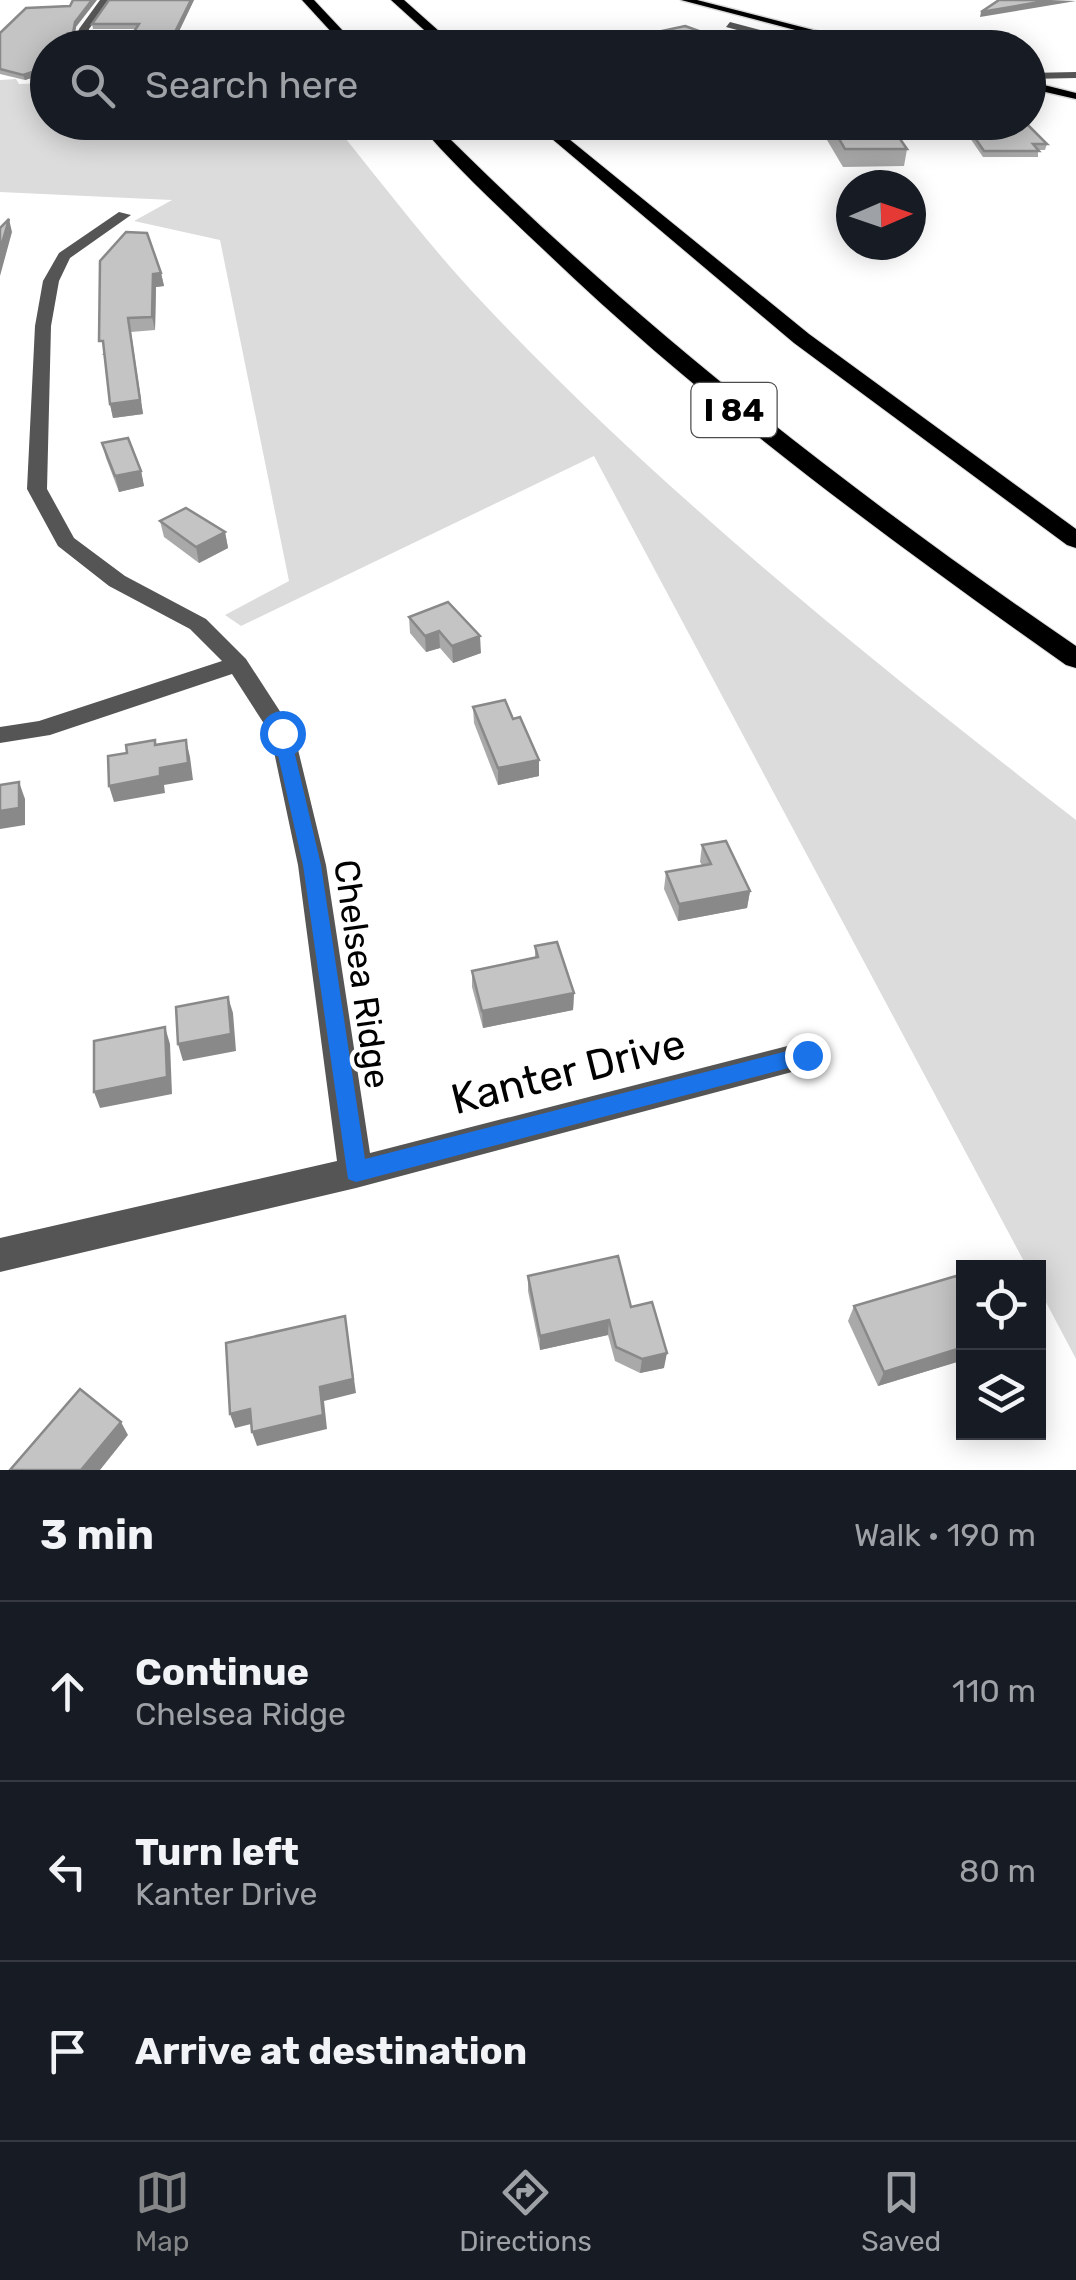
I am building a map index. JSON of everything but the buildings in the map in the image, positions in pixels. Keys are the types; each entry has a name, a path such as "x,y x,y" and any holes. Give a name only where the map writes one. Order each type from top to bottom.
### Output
{"highway":[{"path":"308,0 336,30"},
{"path":"397,0 431,30"},
{"name":"I 84","path":"442,140 553,254 694,378 826,480 1076,659"},
{"name":"I 84","path":"560,140 763,311 1076,540"}],"main road":[{"path":"686,0 806,30"},
{"path":"1046,88 1076,96"}],"street":[{"path":"84,30 105,0"},
{"path":"730,25 750,30"},
{"path":"1046,76 1076,75"},
{"name":"Chelsea Ridge","path":"124,215 64,256 51,281 43,326 37,489 66,542 117,581 198,624 238,664 282,733 312,865 356,1172"},
{"path":"0,735 40,729 238,664"},
{"name":"Kanter Drive","path":"0,1254 356,1172 807,1055"}],"shaded area":[{"path":"0,80 30,84 30,140 347,140 463,281 622,442 769,573 1076,820 1076,1359 1046,1302 1046,1260 1023,1260 594,456 241,626 225,615 289,581 220,240 134,221 172,200 0,192"}],"route":[{"path":"282,733 312,865 356,1172 807,1055"}]}
